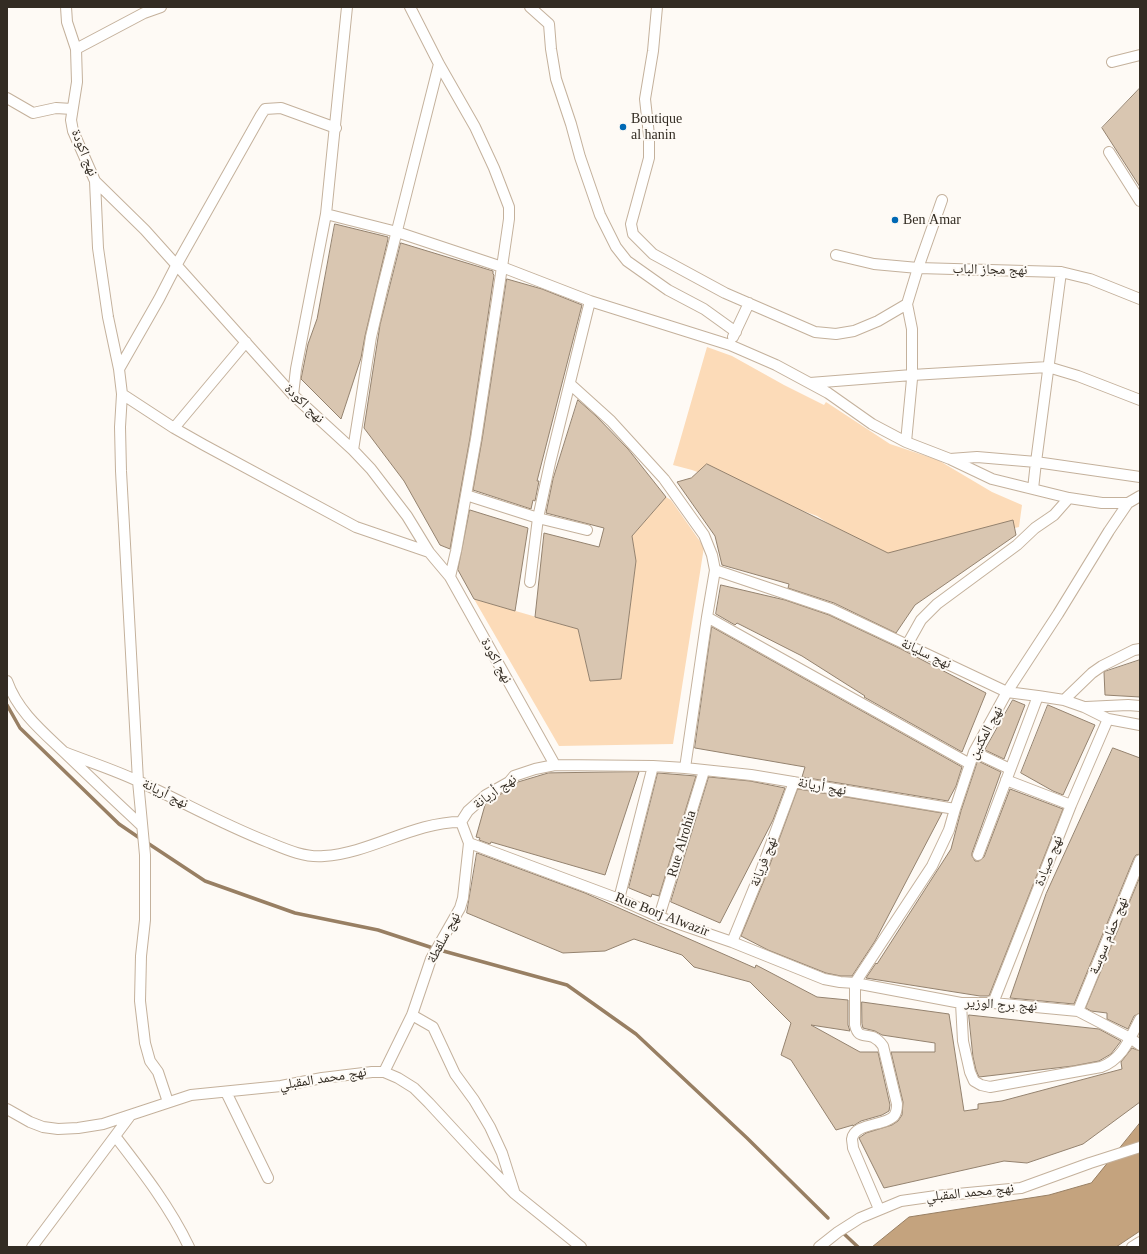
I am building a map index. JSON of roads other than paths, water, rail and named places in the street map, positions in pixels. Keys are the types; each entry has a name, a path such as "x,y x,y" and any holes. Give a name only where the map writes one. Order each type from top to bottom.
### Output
{"street":[{"name":"نهج اكودة","path":"66,7 68,22 76,49 77,82 71,120 73,132 95,181 177,264 293,395 353,450 392,495 429,552 450,577 555,765"},
{"path":"293,395 296,369 326,214 336,128 347,7"},
{"path":"410,7 439,64 475,127 494,168 509,206 509,220 466,495 450,577"},
{"path":"530,7 549,24 556,79 600,215 616,247 626,260 668,290 704,309 736,332"},
{"path":"657,7 653,51 645,99 649,134 648,158 631,224 633,234 653,254 725,294 815,332 836,334 854,331 878,321 907,304"},
{"path":"76,49 144,13 157,8"},
{"path":"1112,62 1140,54"},
{"path":"353,450 371,337 439,64"},
{"path":"7,98 33,113 56,108 72,109"},
{"path":"119,369 261,115 266,109 281,108 336,128"},
{"path":"1109,152 1140,202"},
{"path":"95,181 98,248 122,394 120,427 121,471 138,781 145,855 145,920 141,956 140,1001 145,1043 150,1061 158,1072 168,1102"},
{"path":"906,442 912,375 912,329 907,304 942,200"},
{"path":"326,214 397,232 502,267 590,301 730,345 776,365 810,383 828,393 872,424 906,442 950,459 992,479 1069,498 1102,503 1128,503"},
{"name":"نهج مجاز الباب","path":"836,256 874,264 918,268 1061,272 1090,279 1140,299"},
{"path":"1033,489 1061,272"},
{"path":"530,582 538,518 590,301"},
{"path":"730,345 749,303"},
{"path":"174,428 246,342"},
{"path":"810,383 912,375 1048,368 1078,376 1140,400"},
{"path":"570,384 611,422 664,479 704,534 712,555 715,570 685,768"},
{"path":"122,394 174,428 356,528 429,552"},
{"path":"950,459 977,457 1036,462 1140,477"},
{"path":"466,495 538,518 587,530"},
{"name":"نهج المكنين","path":"855,983 932,866 949,830 974,752 1007,692 1058,614 1108,531 1128,503 1140,496"},
{"path":"907,645 921,620 937,604 1017,545 1035,528 1054,515 1069,498"},
{"name":"نهج سليانة","path":"715,570 830,609 1007,692 1064,700 1084,707 1108,719 1140,725"},
{"path":"707,617 970,764"},
{"path":"1064,700 1102,666 1134,650 1140,649"},
{"path":"7,681 22,709 36,726 141,825"},
{"path":"978,855 1038,696"},
{"path":"1084,707 1128,705 1140,706"},
{"name":"نهج صيادة","path":"993,1003 1071,805 1108,719"},
{"name":"نهج أريانة","path":"64,752 138,781 244,833 284,848 309,855 322,856 370,847 408,833 446,822 461,822 468,811 486,795 509,782 514,776 535,769 555,765 653,766 750,775 955,809"},
{"path":"974,752 1010,768"},
{"path":"618,899 653,766"},
{"name":"Rue Alrohia","path":"659,917 704,771"},
{"path":"1006,780 1071,805"},
{"name":"نهج فريانة","path":"732,942 759,876 794,782"},
{"name":"نهج سلقطة","path":"384,1072 412,1015 431,959 460,908 464,898 469,843 461,822"},
{"name":"Rue Borj Alwazir","path":"469,843 618,899 659,917 732,942 824,979 855,983"},
{"name":"نهج حمّام سوسة","path":"1078,1011 1140,863"},
{"path":"855,983 856,1030 864,1037 872,1037 883,1046 897,1104 897,1111 894,1116 888,1120 859,1129 854,1133 852,1139 853,1148 879,1209"},
{"name":"نهج برج الوزير","path":"855,983 961,1003 993,1003 1078,1011 1130,1038 1140,1045"},
{"path":"961,1003 963,1041 967,1062 974,1081 981,1085 990,1087 1101,1067 1110,1064 1124,1049 1140,1019"},
{"path":"412,1015 433,1027 455,1074 474,1100 490,1127 502,1153 514,1193"},
{"name":"نهج محمد المقبلي","path":"7,1109 43,1127 78,1128 103,1124 191,1095 281,1086 322,1078 384,1072 398,1078 414,1088 514,1193 581,1247"},
{"path":"226,1092 268,1178"},
{"path":"32,1247 130,1116"},
{"path":"114,1136 145,1176 181,1230 189,1247"},
{"name":"نهج محمد المقبلي","path":"819,1247 860,1218 901,1201 936,1196 1021,1188 1140,1147"},
{"path":"1132,1247 1140,1242"}],"waterway":[{"path":"7,705 20,728 119,824 141,839"},
{"path":"146,842 205,881 295,913 378,930 436,949 567,985 636,1034 747,1138 828,1218"},
{"path":"841,1231 858,1247"}],"place":[{"name":"Boutique al hanin","path":"623,127"},
{"name":"Ben Amar","path":"895,220"}]}
